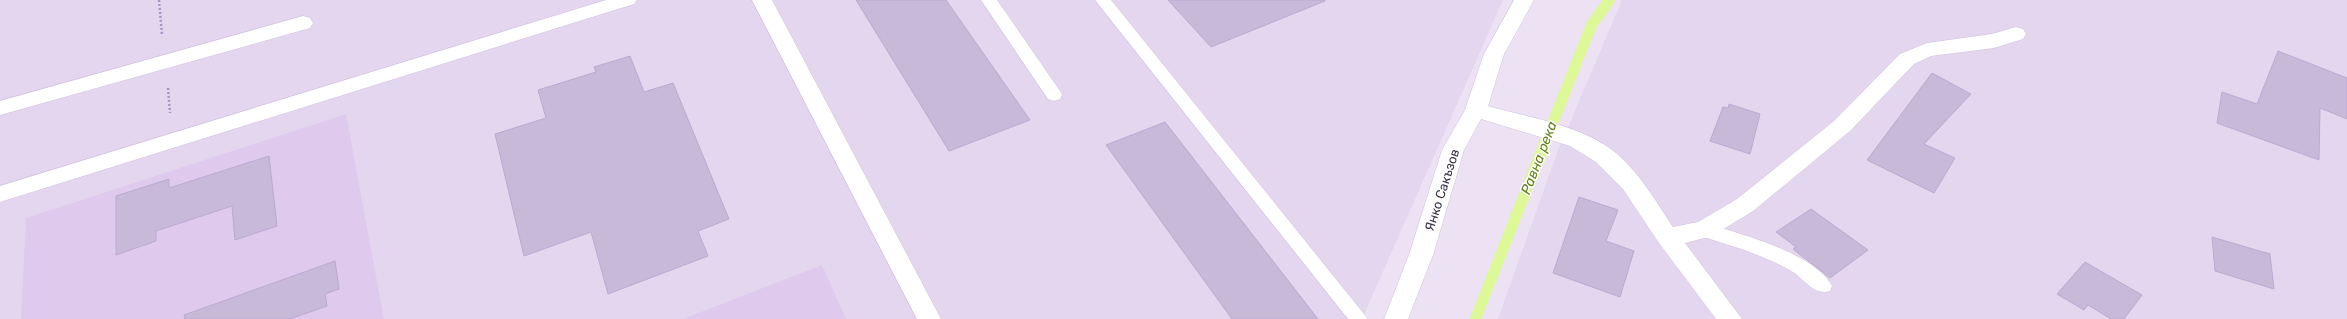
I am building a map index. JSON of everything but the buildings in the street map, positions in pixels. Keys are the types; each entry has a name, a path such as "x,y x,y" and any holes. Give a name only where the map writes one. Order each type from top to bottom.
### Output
{"street":[{"path":"0,194 627,0"},
{"path":"762,0 929,319"},
{"name":"Янко Сакъзов","path":"1396,319 1422,255 1453,150 1476,110 1494,54 1524,0"},
{"path":"0,108 303,23"},
{"path":"1667,237 1704,230 1745,205 1842,126 1907,59 1927,50 1994,41 2016,34"},
{"path":"1476,110 1578,140 1604,156 1631,183 1667,237 1730,319"}],"lane":[{"path":"989,0 1054,95"},
{"path":"1103,0 1359,319"},
{"path":"1704,230 1759,246 1801,268 1823,286"}],"shaded area":[{"path":"0,0 1503,0 1362,319 0,319"},
{"path":"1622,0 2347,0 2347,319 1498,319 1557,153"},
{"path":"346,114 384,319 21,319 26,218"},
{"path":"822,265 846,319 683,319"}],"waterway":[{"name":"Равна река","path":"1475,319 1591,25 1609,0"}]}
